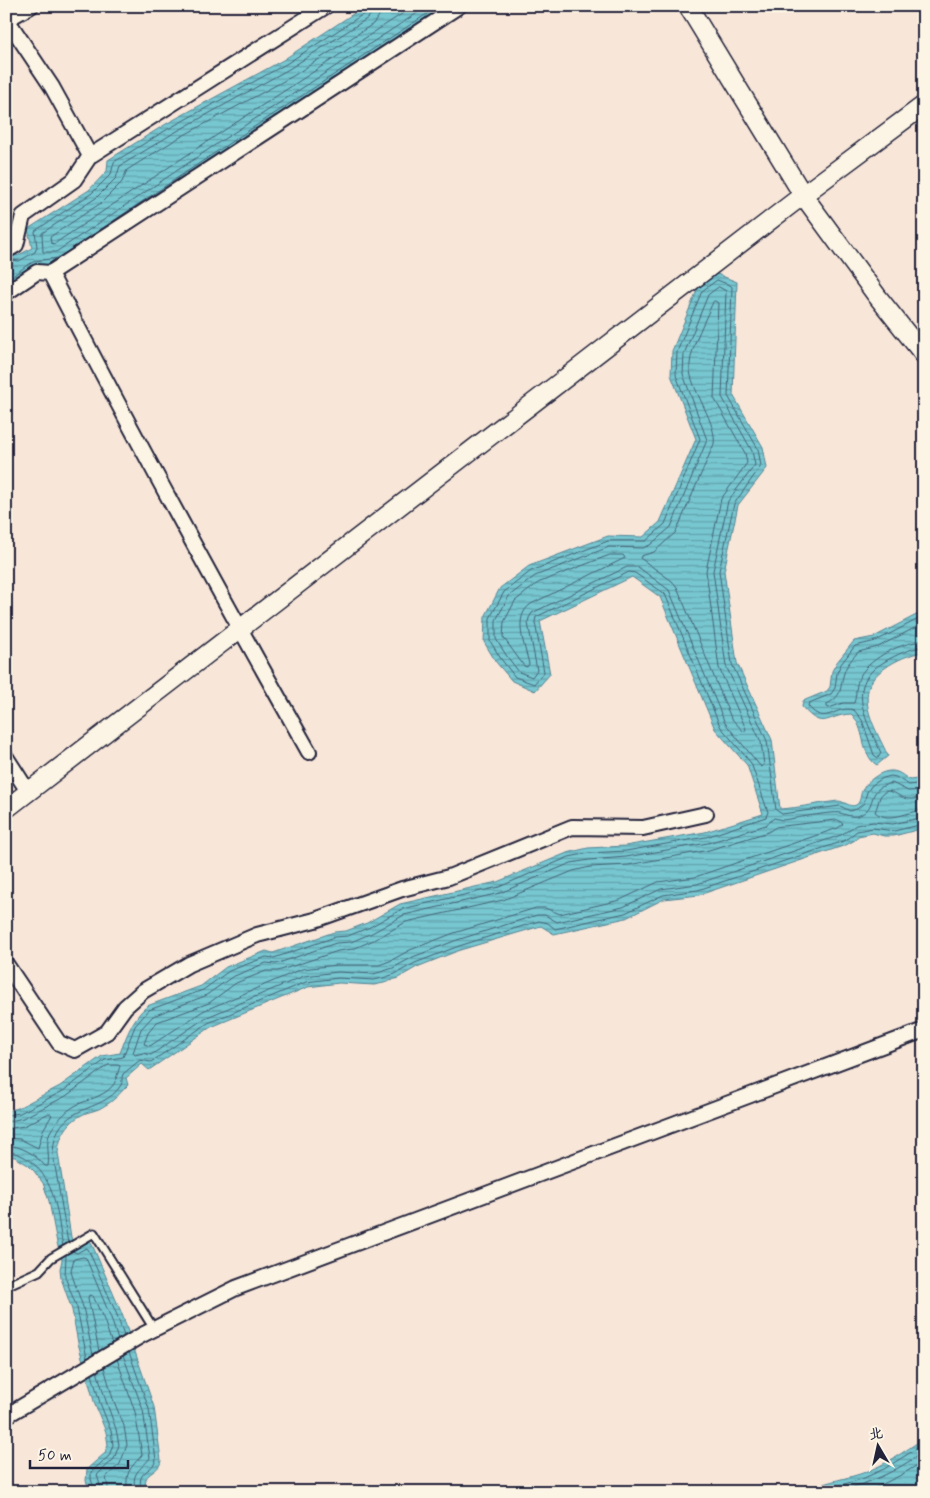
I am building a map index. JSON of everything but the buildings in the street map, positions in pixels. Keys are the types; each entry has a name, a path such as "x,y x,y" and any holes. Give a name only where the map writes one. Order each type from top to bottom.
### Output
{"street":[{"path":"31,6 7,19 52,87 90,156"},
{"path":"6,251 16,245 23,216 74,180 90,156 326,6"},
{"path":"6,292 37,272 50,273 459,6"},
{"path":"688,6 803,196 877,296 924,355"},
{"path":"6,809 924,104"},
{"path":"50,273 110,390 240,630 309,752"},
{"path":"6,757 29,793"},
{"path":"6,964 59,1044 75,1050 107,1032 125,1007 142,991 190,964 257,935 315,920 402,889 449,877 572,827 643,828 706,814"},
{"path":"6,1416 148,1332 236,1288 924,1030"}],"lane":[{"path":"6,1286 39,1271 52,1258 94,1233 148,1332"}],"water":[{"path":"365,6 448,6 59,263 37,266 6,287 6,257 12,253 17,256 32,248 28,229 89,190 107,171 108,160 166,124 283,60"},
{"path":"717,274 737,282 733,395 763,447 767,468 738,505 724,571 737,663 772,740 780,809 838,801 852,806 856,805 860,800 864,787 868,783 882,773 892,771 910,780 924,778 924,828 894,836 873,833 858,836 846,845 699,895 664,899 626,918 554,934 541,926 460,950 417,967 398,978 384,983 374,985 339,983 308,987 211,1027 149,1070 142,1064 126,1078 128,1085 108,1104 80,1116 70,1124 60,1140 58,1153 71,1237 75,1248 87,1241 91,1242 122,1314 154,1407 161,1460 160,1465 147,1477 146,1485 148,1492 91,1492 86,1481 87,1469 105,1453 108,1445 106,1432 95,1405 78,1343 72,1310 61,1278 62,1260 49,1201 43,1183 34,1171 15,1157 6,1156 6,1111 18,1108 60,1086 102,1056 120,1053 134,1022 147,1006 201,986 226,967 266,951 273,953 334,932 346,931 367,923 400,904 497,882 567,853 588,848 625,846 705,832 763,814 747,765 715,729 660,597 632,577 540,621 550,674 535,691 512,681 496,662 484,642 485,617 500,588 529,566 608,536 643,537 660,522 696,439 671,375 672,351 698,288"},
{"path":"924,611 924,652 908,656 889,665 875,677 869,687 867,698 868,710 888,756 877,765 868,755 859,726 851,714 825,720 815,719 802,707 803,701 827,691 830,687 832,671 854,641 874,637"},
{"path":"924,1438 924,1492 805,1492 818,1486 860,1474 886,1463"}]}
